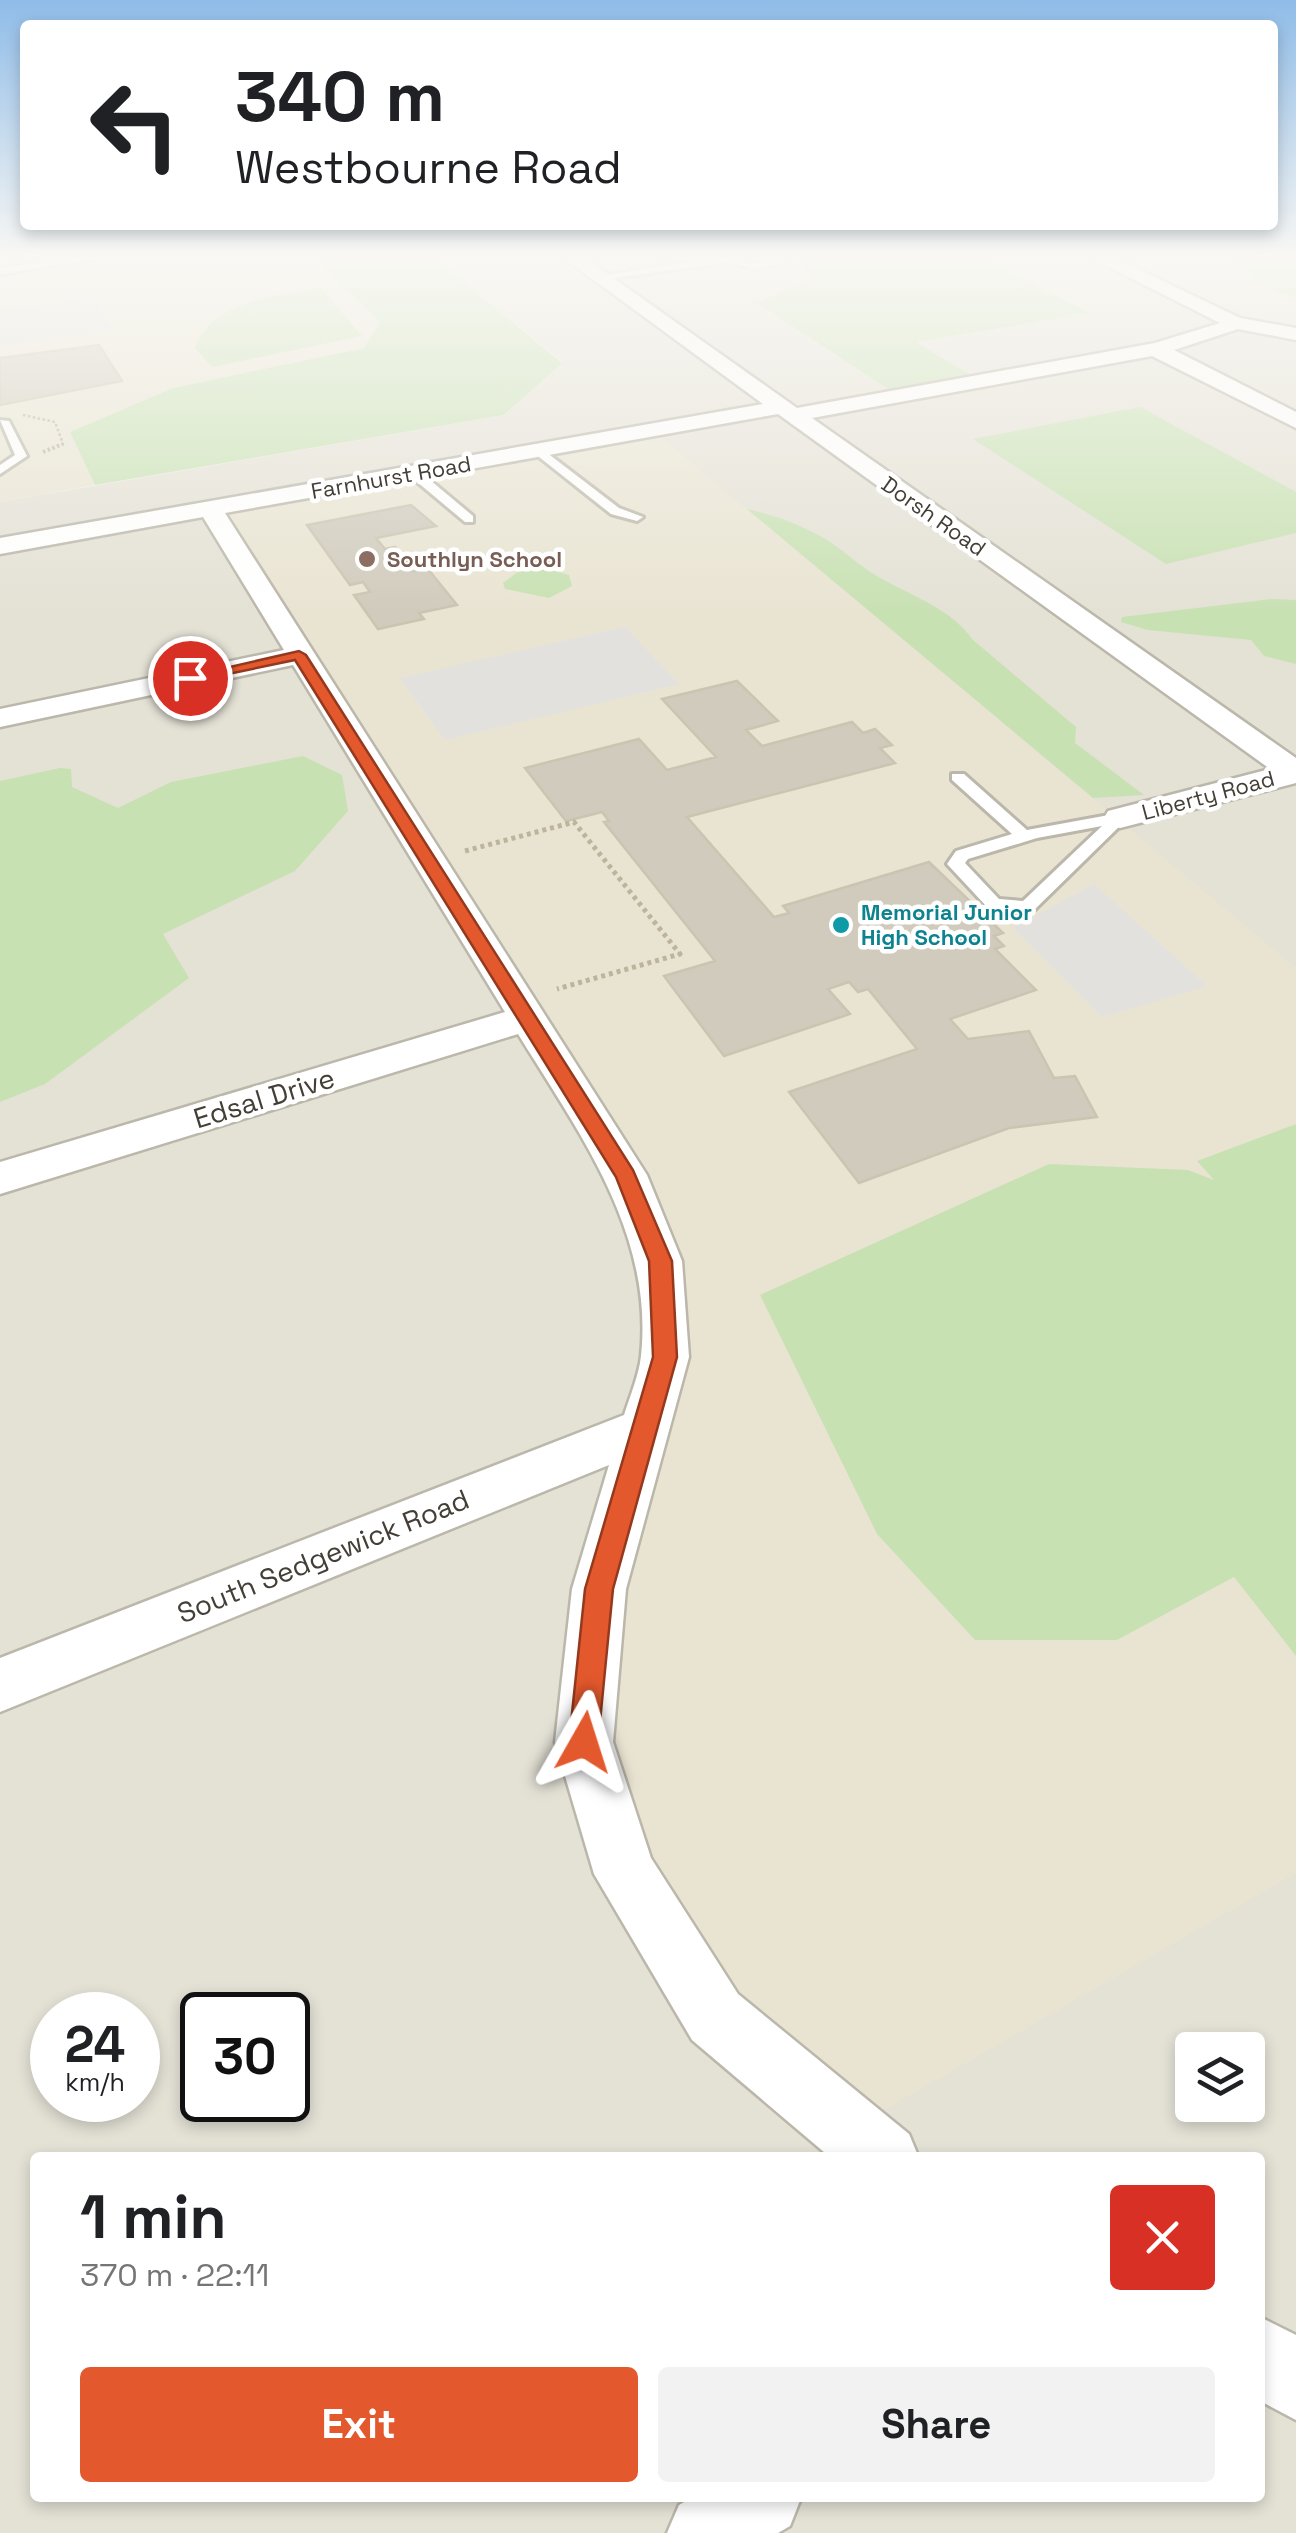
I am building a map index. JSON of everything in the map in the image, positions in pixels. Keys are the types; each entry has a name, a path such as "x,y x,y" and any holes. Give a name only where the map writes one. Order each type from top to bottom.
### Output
{"street":[{"name":"Dorsh Road","path":"738,376 1295,772"},
{"name":"Farnhurst Road","path":"0,546 538,451 997,376"},
{"path":"1207,376 1296,421"},
{"path":"210,509 299,655 542,1004 626,1175 660,1261 665,1357 599,1589 584,1742 625,1874 715,2017 879,2152"},
{"path":"0,718 299,655"},
{"name":"Liberty Road","path":"1120,818 1295,772"},
{"name":"Edsal Drive","path":"0,1178 542,1004"},
{"name":"South Sedgewick Road","path":"0,1686 646,1428"},
{"path":"1265,2358 1296,2382"},
{"path":"707,2533 756,2502"}],"lane":[{"path":"0,423 5,422 21,456 0,470"},
{"path":"538,451 616,511 636,517"},
{"path":"414,473 469,519"},
{"path":"958,777 1024,836"},
{"path":"1120,818 1033,903 1022,908 1003,907 958,870 958,859 1024,836 1120,818"}],"path":[{"path":"465,851 574,822 680,954 542,1004"}],"shaded area":[{"path":"0,376 229,376 173,388 70,432 95,485 0,502"},
{"path":"547,376 967,376 978,380 972,376 1296,376 1296,2533 0,2533 0,502 505,415"},
{"path":"652,430 1296,968 1296,1873 851,2129 715,2017 584,1742 660,1261 210,509"},
{"path":"625,627 679,684 445,740 400,678"},
{"path":"1094,884 1207,986 1102,1017 1013,928"}],"green space":[{"path":"229,376 547,376 504,415 95,485 70,432 173,388"},
{"path":"869,376 972,376 980,381 899,396"},
{"path":"1140,407 1296,492 1296,533 1166,564 973,439"},
{"path":"747,509 813,532 877,576 944,612 1076,727 1075,743 1144,795 1093,798"},
{"path":"542,567 569,575 572,586 549,598 505,589 503,583 520,570"},
{"path":"1273,599 1296,600 1296,664 1264,656 1251,640 1148,630 1121,622 1122,617"},
{"path":"303,756 342,775 348,811 295,871 163,934 189,978 45,1084 0,1102 0,781 71,769 72,787 118,808 171,782"},
{"path":"1296,1124 1296,1656 1234,1577 1117,1640 975,1640 877,1534 760,1295 1049,1164 1188,1170 1214,1180 1197,1161"}],"building":[{"path":"0,376 119,376 122,381 0,405"},
{"name":"Southlyn School","path":"411,505 436,526 376,538 385,549 395,547 413,571 427,568 457,605 419,613 424,619 378,629 354,595 370,592 363,582 350,585 307,525"},
{"name":"Memorial Junior High School","path":"737,681 778,721 746,730 762,746 852,722 863,733 875,729 892,745 880,748 895,763 687,817 774,917 789,913 783,906 929,862 1003,933 994,936 1004,946 995,949 1036,990 950,1019 968,1039 1029,1031 1054,1078 1075,1076 1097,1117 1009,1128 859,1183 789,1092 917,1049 868,989 858,992 849,982 828,989 850,1014 724,1056 664,976 715,961 604,822 609,821 602,812 566,821 525,768 639,739 667,770 716,757 662,699"}],"place":[{"name":"Southlyn School","path":"367,559"},
{"name":"Memorial Junior High School","path":"841,925"}],"route":[{"path":"190,678 299,655 626,1175 660,1261 665,1357 599,1589 584,1742"}]}
